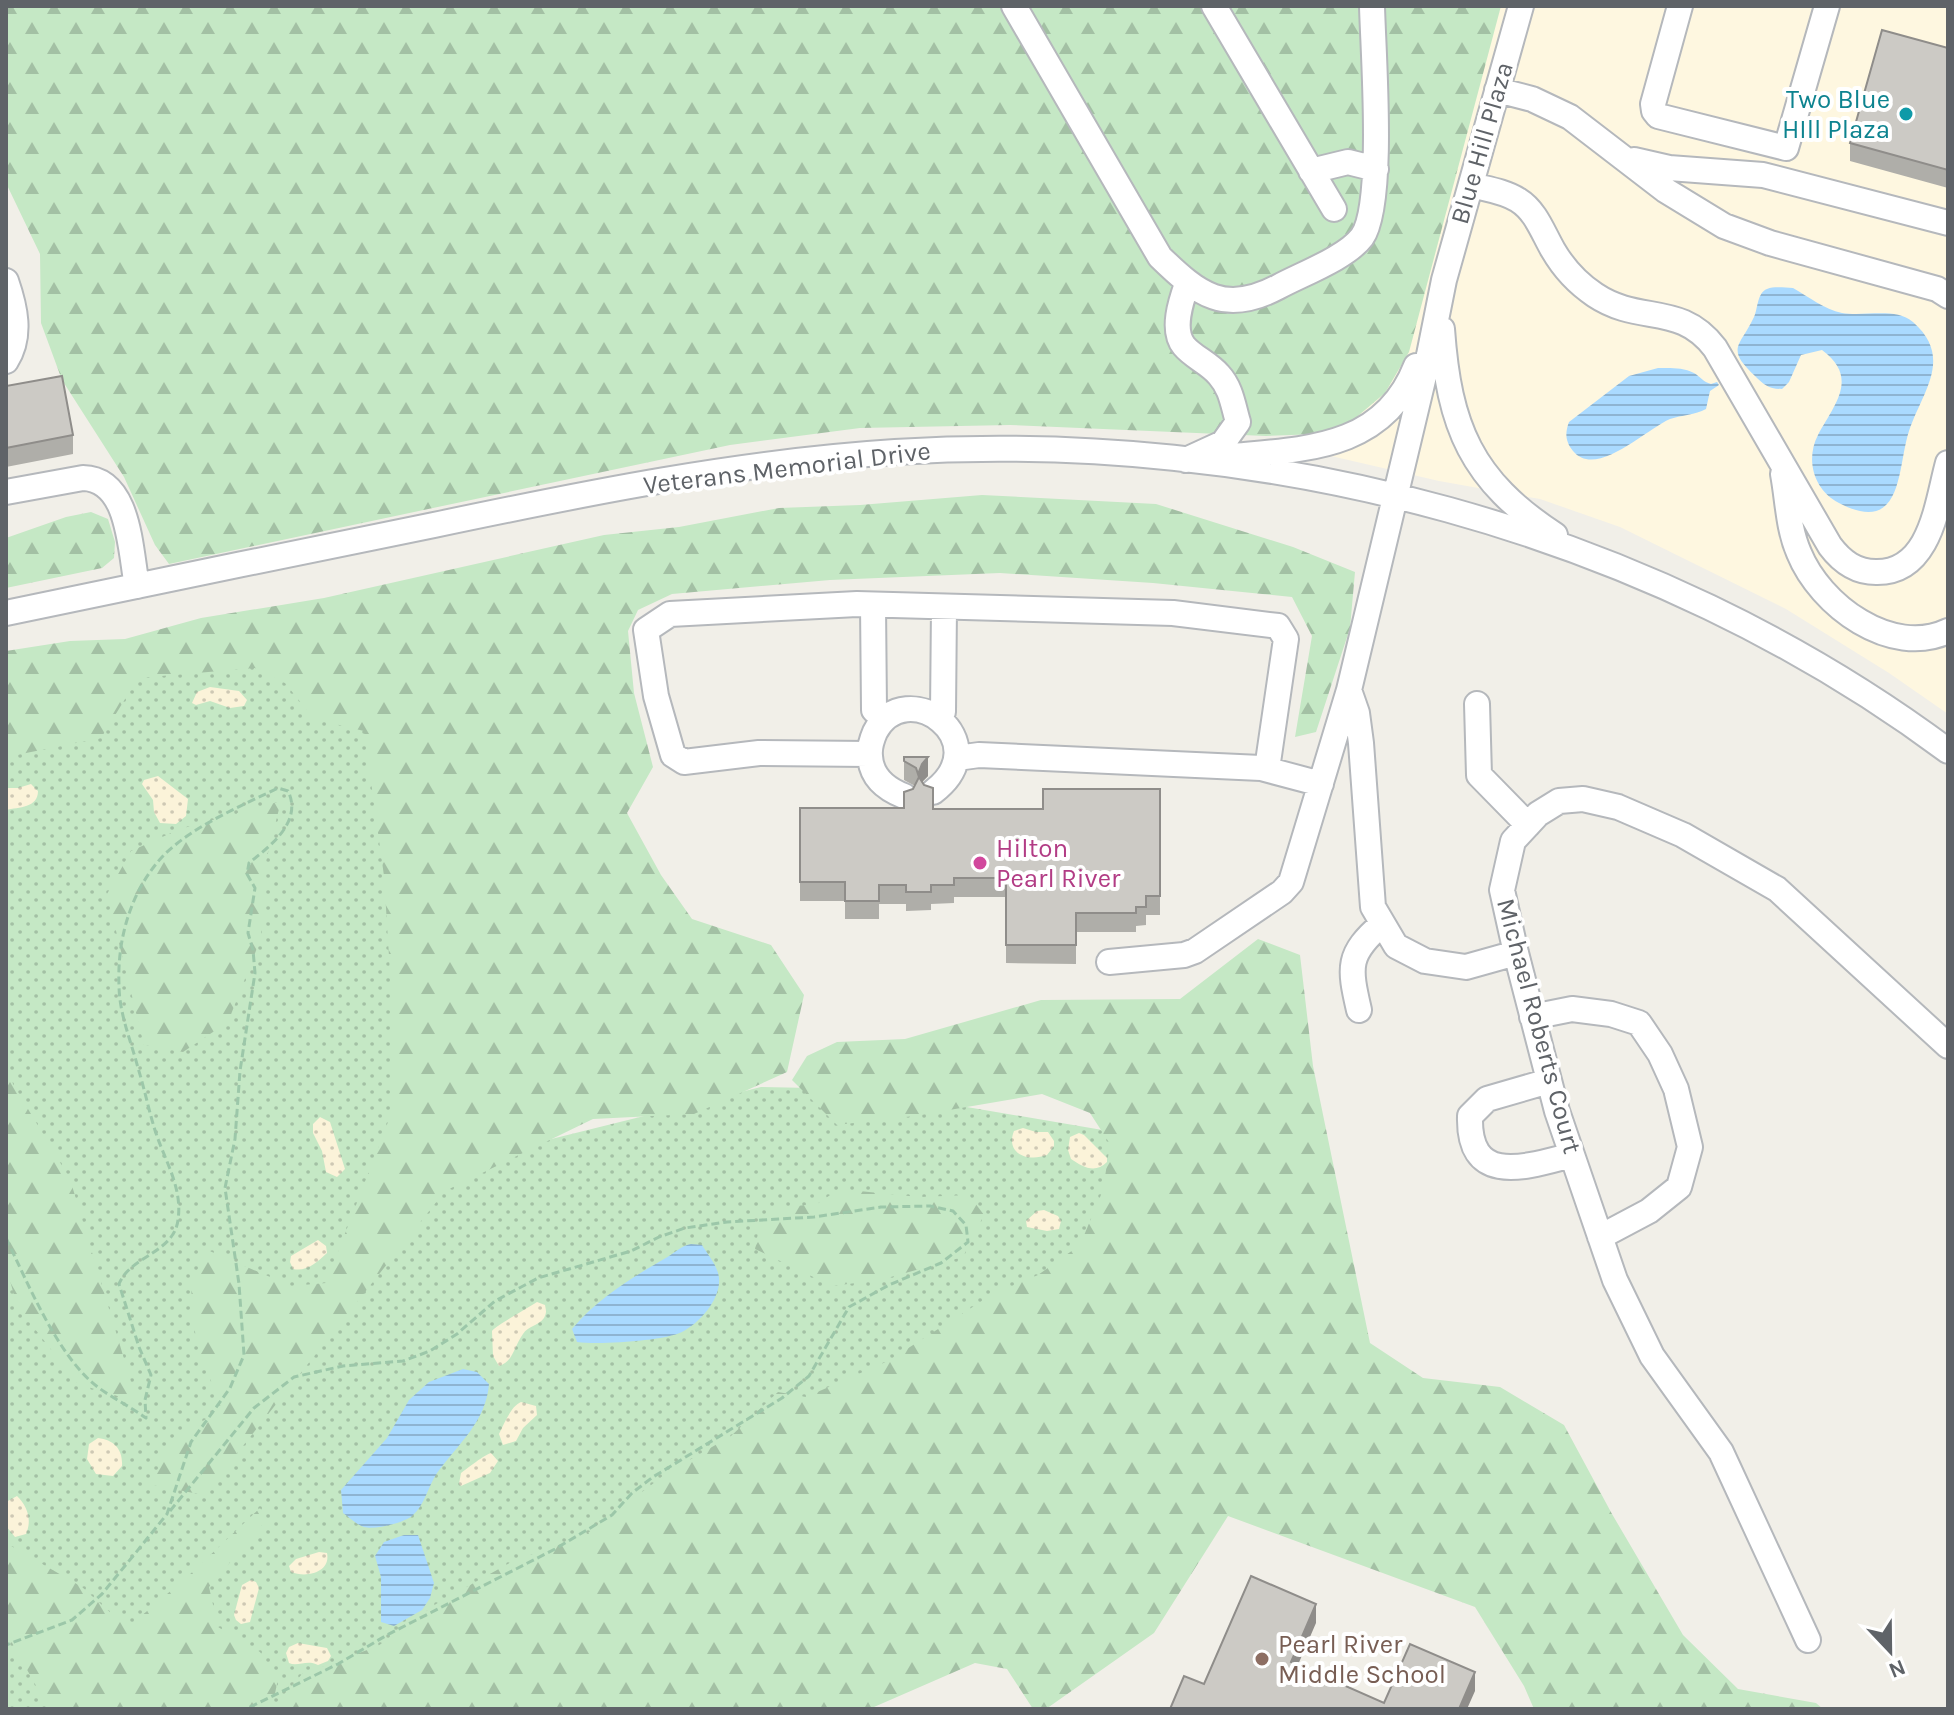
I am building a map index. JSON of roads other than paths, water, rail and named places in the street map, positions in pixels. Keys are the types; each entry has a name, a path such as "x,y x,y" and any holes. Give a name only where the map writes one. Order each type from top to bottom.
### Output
{"street":[{"path":"1014,6 1160,257 1187,284 1214,297 1241,301 1262,295 1351,248 1369,225 1376,169 1372,6"},
{"path":"1214,6 1334,209"},
{"name":"Blue Hill Plaza","path":"1186,460 1311,448 1346,439 1378,420 1403,393 1413,374 1444,280 1521,6"},
{"path":"1680,6 1653,104 1654,111 1658,116 1786,148 1827,6"},
{"path":"1497,90 1550,106 1570,117 1684,204 1724,226 1770,243 1937,289 1948,296"},
{"path":"1608,146 1623,156 1653,166 1763,175 1948,223"},
{"path":"1311,171 1348,162 1376,169"},
{"path":"1471,185 1503,193 1528,207 1563,266 1575,280 1607,303 1625,310 1677,319 1700,330 1715,348 1837,555 1846,563 1868,572 1894,570 1918,554 1930,529 1948,463"},
{"name":"Blue Hill Plaza","path":"1109,962 1184,955 1195,951 1282,892 1291,882 1349,690 1444,280"},
{"name":"Blue Hill Plaza","path":"1444,280 1442,328 1446,372 1456,415 1471,454 1495,488 1512,504 1598,561"},
{"path":"6,281 16,336 6,361"},
{"path":"1186,460 1223,443 1238,422 1229,388 1218,373 1183,345 1178,331 1180,304 1187,284"},
{"name":"Veterans Memorial Drive","path":"6,613 593,493 782,463 893,452 992,448 1088,451 1286,474 1394,495 1500,525 1697,602 1792,650 1943,746"},
{"path":"1774,450 1781,466 1789,518 1799,553 1828,597 1854,618 1886,632 1923,638 1948,631"},
{"path":"6,492 83,478 108,486 120,503 137,586"},
{"path":"873,605 874,710 884,719"},
{"path":"869,754 759,753 684,762 673,755 656,696 646,630 670,614 873,605 1173,613 1278,626 1286,639 1267,769"},
{"path":"939,718 943,712 944,607"},
{"path":"1349,690 1357,713 1361,743 1373,907 1382,924 1396,946 1425,961 1466,967 1516,953"},
{"path":"1477,704 1479,775 1528,825"},
{"path":"904,796 879,781 869,754 871,740 884,719 915,709 939,718 951,730 956,744 957,758 953,772 933,792"},
{"path":"957,758 979,755 1267,769 1321,784"},
{"name":"Michael Roberts Court","path":"1808,1640 1721,1452 1652,1356 1615,1280 1549,1081 1516,953 1502,890 1513,841 1538,814 1559,801 1583,799 1618,807 1683,835 1777,889 1948,1046"},
{"path":"1359,1010 1351,977 1352,965 1361,942 1382,924"},
{"path":"1532,1017 1572,1009 1611,1014 1639,1023 1660,1054 1676,1089 1690,1147 1679,1187 1649,1211 1600,1237"},
{"path":"1549,1081 1487,1099 1470,1116 1469,1137 1479,1156 1497,1167 1520,1169 1572,1155"}],"water":[{"path":"1770,288 1793,288 1842,313 1906,317 1925,335 1932,349 1931,375 1909,431 1899,479 1887,505 1876,511 1860,511 1839,503 1823,490 1814,474 1814,445 1836,402 1842,381 1833,360 1822,350 1801,355 1789,382 1782,389 1777,389 1758,379 1740,359 1738,347 1754,317 1761,294"},
{"path":"1658,368 1685,370 1708,383 1717,382 1719,385 1710,391 1706,409 1670,419 1621,450 1594,459 1583,458 1573,451 1566,437 1569,422 1629,376"},
{"path":"691,1244 702,1245 719,1278 713,1302 696,1323 682,1332 661,1338 615,1343 577,1342 572,1329 592,1308 627,1282"},
{"path":"463,1369 477,1372 489,1384 487,1398 477,1421 437,1473 412,1516 382,1527 359,1525 343,1513 341,1490 387,1438 409,1400 429,1382"},
{"path":"404,1535 418,1535 434,1583 430,1598 422,1610 394,1626 381,1622 381,1577 375,1556 384,1542"}],"place":[{"name":"Two Blue HIll Plaza","path":"1906,114"},
{"name":"Hilton Pearl River","path":"980,863"},
{"name":"Pearl River Middle School","path":"1262,1659"}]}
